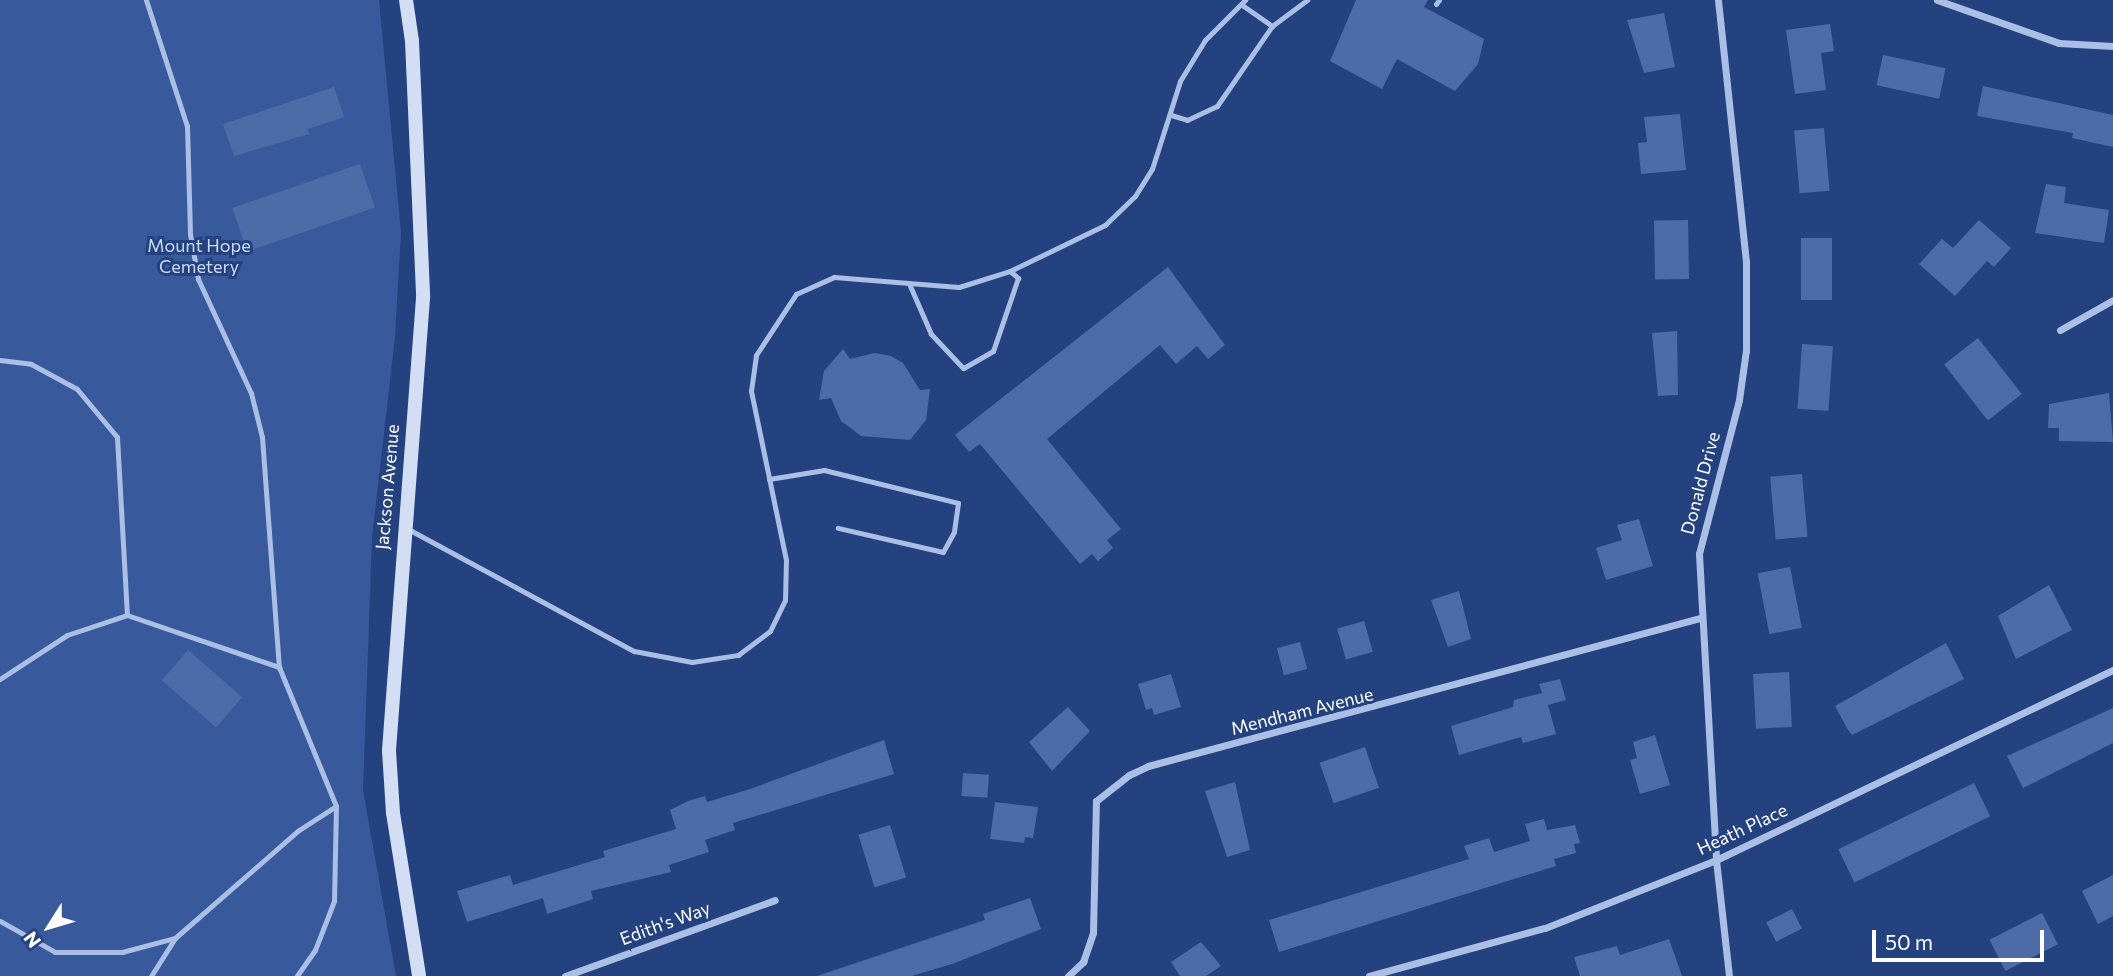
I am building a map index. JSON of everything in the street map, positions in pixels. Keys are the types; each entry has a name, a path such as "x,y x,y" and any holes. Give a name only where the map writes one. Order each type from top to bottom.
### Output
{"main road":[{"name":"Jackson Avenue","path":"405,0 412,41 423,298 403,526 389,751 393,813 419,976"}],"street":[{"name":"Donald Drive","path":"1718,0 1746,262 1746,350 1739,400 1699,554 1700,618 1716,860 1729,976"},
{"path":"1937,0 2059,43 2113,47"},
{"path":"2060,330 2113,300"},
{"name":"Mendham Avenue","path":"1068,976 1083,962 1093,933 1096,801 1129,775 1148,766 1700,618"},
{"name":"Heath Place","path":"1369,976 1545,928 1716,860 2113,670"},
{"name":"Edith's Way","path":"565,976 775,900"}],"lane":[{"path":"146,0 187,126 190,234 198,279 251,393 262,437 279,667 336,806 334,901 315,950 297,976"},
{"path":"1171,115 1187,120 1217,106 1272,26 1307,0"},
{"path":"403,526 634,651 692,662 738,655 770,631 785,600 786,560 751,391 756,355 768,329 796,294 834,277 910,286 959,287 1010,271 1105,225 1125,206 1152,169 1180,81 1205,40 1244,2 1272,26"},
{"path":"910,286 931,334 963,368 993,351 1017,288 1018,278 1010,271"},
{"path":"0,360 31,364 77,388 117,437 127,615"},
{"path":"769,479 824,470 958,503 954,531 943,552 838,528"},
{"path":"0,679 67,635 127,615 279,667"},
{"path":"151,976 175,938 299,830 336,806"},
{"path":"0,921 55,952 122,952 175,938"}],"green space":[{"name":"Mount Hope Cemetery","path":"0,0 379,0 401,232 395,337 372,538 363,790 396,976 0,976"}],"building":[{"path":"1356,0 1428,0 1424,7 1484,39 1478,64 1455,91 1397,59 1382,89 1330,61"},
{"path":"1664,13 1675,67 1644,73 1627,20"},
{"path":"1830,24 1834,51 1821,53 1826,90 1795,94 1786,30"},
{"path":"1883,55 1946,68 1939,99 1877,85"},
{"path":"1983,86 2113,115 2113,147 2072,138 2073,133 1977,116"},
{"path":"334,87 344,117 308,129 309,134 234,156 223,124"},
{"path":"1680,114 1686,170 1641,174 1638,143 1647,142 1644,117"},
{"path":"1824,128 1829,191 1800,193 1794,131"},
{"path":"360,164 375,207 247,251 232,208"},
{"path":"2046,184 2066,187 2064,203 2109,210 2104,243 2035,233"},
{"path":"1688,220 1689,279 1655,280 1654,221"},
{"path":"1979,220 2011,248 1994,267 1987,261 1955,296 1919,264 1942,239 1953,248"},
{"path":"1801,238 1832,238 1832,300 1801,300"},
{"path":"1168,267 1225,345 1208,359 1197,346 1176,364 1160,345 1047,439 1121,529 1107,540 1113,548 1098,561 1092,554 1080,564 980,444 969,452 955,435"},
{"path":"1677,331 1678,395 1658,396 1652,333"},
{"path":"1978,338 2022,394 1988,420 1944,364"},
{"path":"1802,344 1833,346 1828,411 1797,409"},
{"path":"843,349 850,359 875,353 891,356 903,363 920,390 930,389 926,420 910,440 861,436 841,421 831,398 819,400 824,371"},
{"path":"2109,393 2113,442 2059,441 2059,428 2048,428 2049,404"},
{"path":"1802,474 1807,537 1776,540 1770,477"},
{"path":"1639,519 1653,566 1606,580 1596,548 1622,540 1617,525"},
{"path":"1790,567 1802,628 1769,634 1758,573"},
{"path":"2049,585 2072,630 2016,659 1998,616"},
{"path":"1459,591 1471,639 1448,647 1431,600"},
{"path":"1364,621 1373,652 1346,659 1337,629"},
{"path":"1300,642 1307,669 1284,675 1277,648"},
{"path":"1946,643 1964,679 1852,735 1835,706"},
{"path":"188,650 242,697 216,727 162,680"},
{"path":"1789,672 1792,727 1756,729 1753,674"},
{"path":"1171,674 1181,707 1154,715 1152,708 1146,710 1138,684"},
{"path":"1560,679 1566,700 1548,705 1556,734 1523,743 1521,737 1459,755 1451,726 1513,707 1514,700 1542,693 1539,684"},
{"path":"1068,707 1090,731 1052,771 1029,742"},
{"path":"2113,708 2113,743 2023,788 2007,756"},
{"path":"1655,735 1670,785 1640,794 1630,760 1637,758 1633,742"},
{"path":"884,740 894,774 733,823 735,830 705,840 709,852 669,865 671,872 591,891 593,899 547,914 543,898 467,922 457,891 510,875 513,885 605,857 603,851 676,829 670,810 688,801 705,796 707,802 750,789"},
{"path":"1365,747 1379,788 1334,803 1320,763"},
{"path":"963,773 989,775 987,798 961,796"},
{"path":"1235,782 1250,850 1227,857 1205,791"},
{"path":"1974,783 1990,816 1855,882 1838,849"},
{"path":"995,802 1038,807 1033,838 1025,837 1024,843 990,839"},
{"path":"1544,819 1547,830 1575,825 1580,843 1574,844 1576,853 1554,859 1556,866 1279,952 1269,920 1469,859 1464,846 1489,838 1494,852 1530,841 1525,824"},
{"path":"890,825 906,878 875,887 858,835"},
{"path":"2113,875 2113,916 2098,924 2082,891"},
{"path":"1030,898 1041,929 955,963 912,976 817,976 985,920 983,914"},
{"path":"1792,909 1802,929 1776,942 1766,922"},
{"path":"2042,913 2058,944 2005,971 1989,940"},
{"path":"1669,939 1682,976 1580,976 1574,957 1617,946 1620,955"},
{"path":"1201,942 1221,966 1206,976 1180,976 1171,962"}]}
